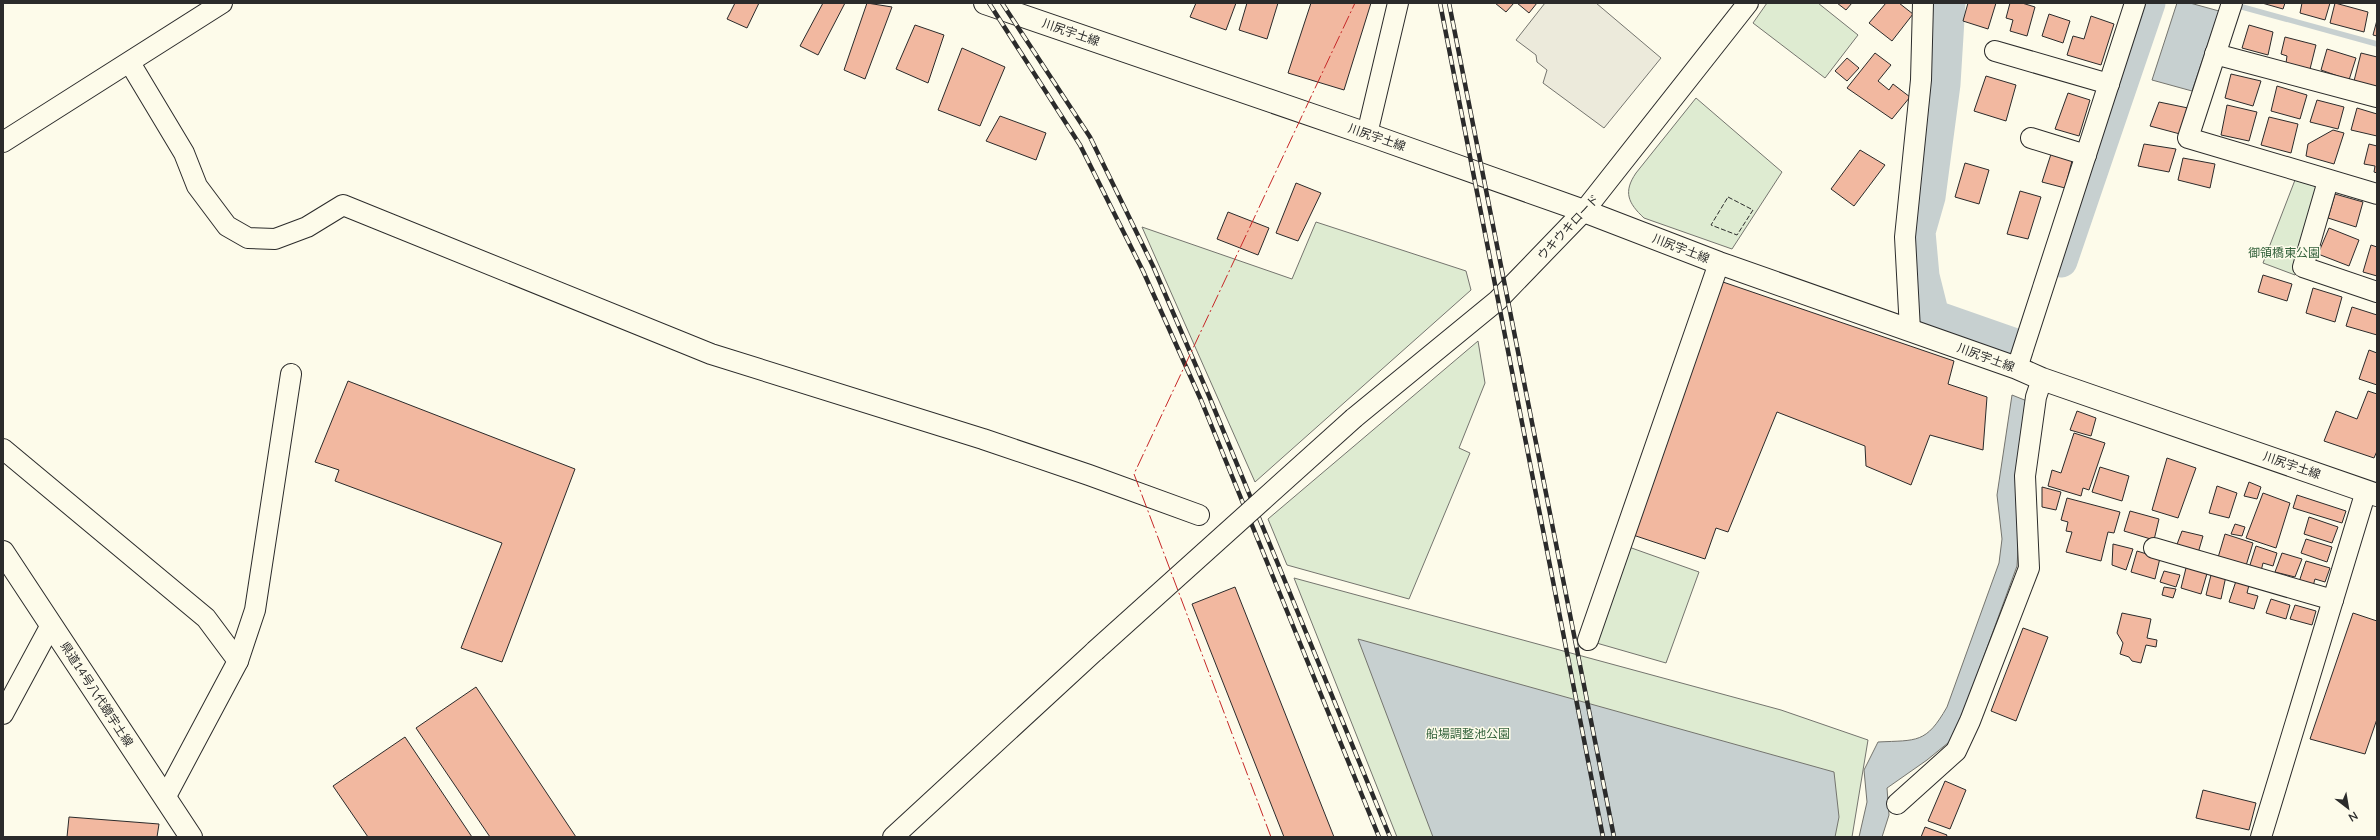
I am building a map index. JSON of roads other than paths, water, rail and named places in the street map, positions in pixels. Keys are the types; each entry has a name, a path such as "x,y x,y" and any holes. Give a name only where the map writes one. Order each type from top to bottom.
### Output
{"main road":[{"name":"川尻宇土線","path":"985,3 1367,134 1584,211 1719,263 2017,368 2042,379 2372,493"},
{"name":"県道14号八代鏡宇土線","path":"3,552 191,837"}],"street":[{"path":"3,142 130,63 222,3"},
{"path":"1367,134 1398,3"},
{"name":"ウキウキロード","path":"893,837 1095,651 1354,418 1498,300 1584,211 1748,3"},
{"path":"1910,330 1905,237 1921,80 1923,3"},
{"path":"2017,368 2135,3"},
{"path":"2232,3 2188,138 2328,181 2377,194"},
{"path":"1994,51 2109,84"},
{"path":"2215,54 2377,97"},
{"path":"130,63 184,153 197,186 227,226 248,238 275,239 307,227 343,205 711,354 983,439 1089,475 1199,515"},
{"path":"2031,138 2086,155"},
{"path":"2328,181 2303,267 2377,292"},
{"path":"1588,640 1719,263"},
{"path":"165,798 238,661 254,610 291,374"},
{"path":"1897,804 1956,751 1970,721 2029,568 2026,476 2036,398 2042,379"},
{"path":"3,449 206,618 238,661"},
{"path":"2260,837 2333,600 2372,493"},
{"path":"2154,548 2333,600"},
{"path":"3,714 10,684 51,625"}],"waterway":[{"path":"1949,3 1944,84 1929,197 1919,232 1923,276 1933,316 2013,344"},
{"path":"2061,261 2149,3"},
{"path":"2235,5 2377,44"}],"railway":[{"path":"989,3 1080,145 1143,271 1201,400 1379,837"},
{"path":"1002,3 1090,137 1153,266 1209,396 1390,837"},
{"path":"1440,3 1603,837"},
{"path":"1449,3 1614,837"}],"park label":[{"name":"御領橋東公園","path":"2284,252"},
{"name":"船場調整池公園","path":"1468,733"}]}
